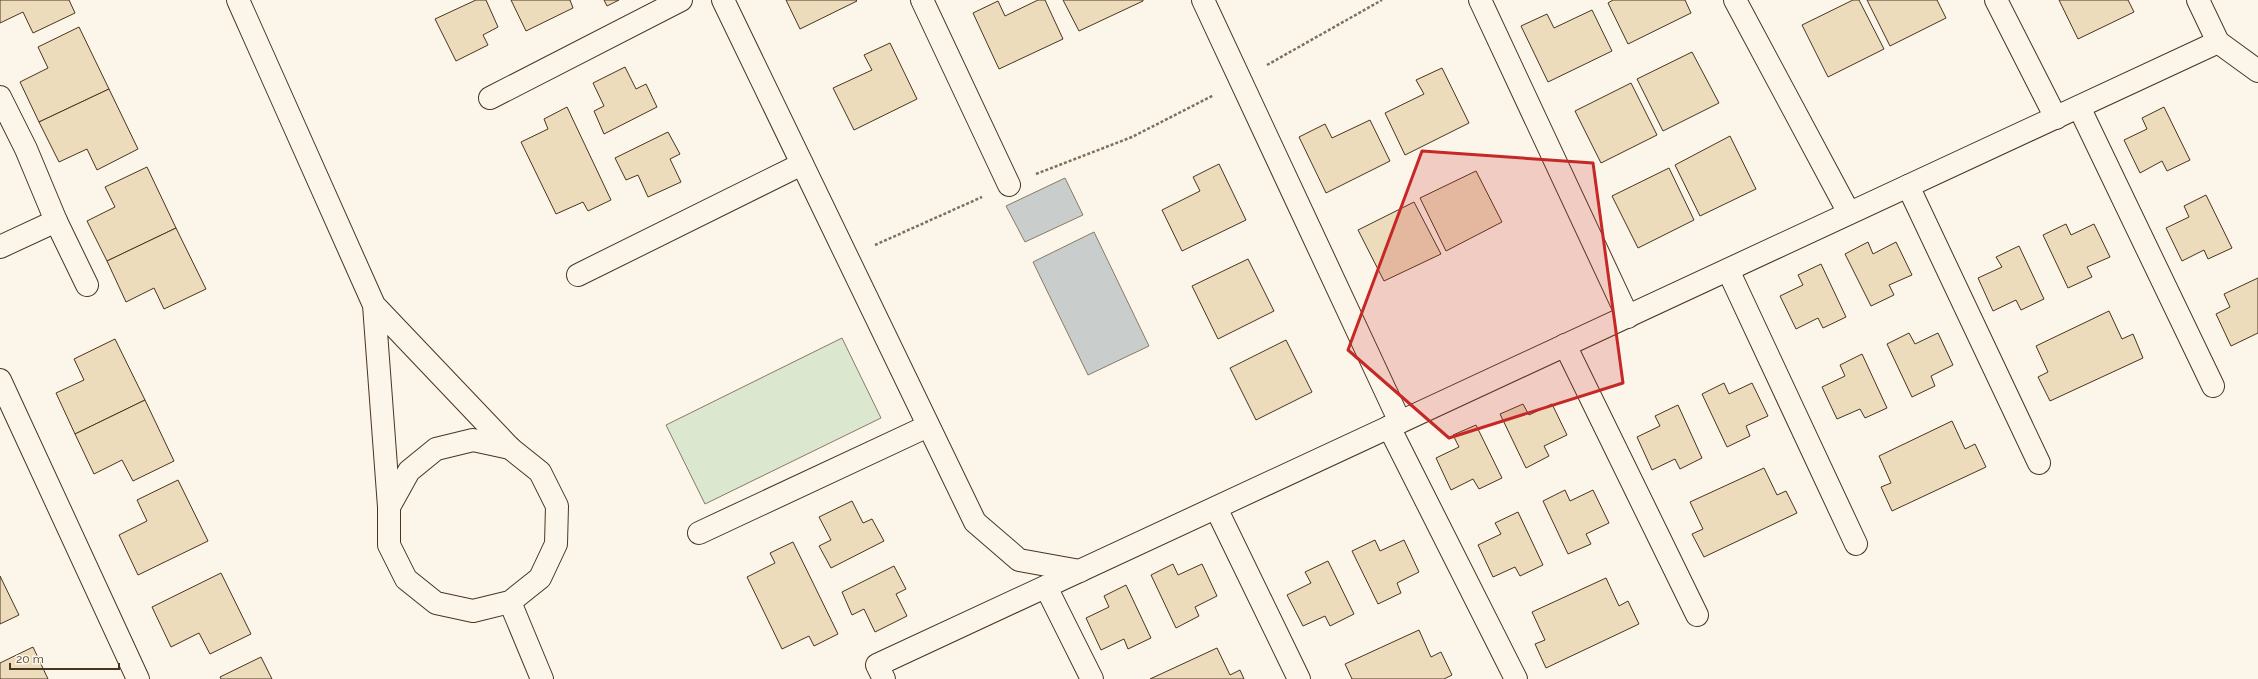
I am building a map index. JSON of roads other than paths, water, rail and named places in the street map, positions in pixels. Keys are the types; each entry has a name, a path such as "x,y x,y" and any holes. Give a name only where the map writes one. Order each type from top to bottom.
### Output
{"street":[{"path":"238,0 374,305 390,507 389,545 406,579 436,602 473,611 510,602 540,578 556,544 556,506 540,472 510,448 374,305"},
{"path":"490,98 682,0"},
{"path":"723,0 975,522 1019,560 1080,571"},
{"path":"922,0 1009,185"},
{"path":"1203,0 1241,80 1394,425 1516,679"},
{"path":"1480,0 1628,317"},
{"path":"1735,0 1849,213"},
{"path":"1996,0 2056,118"},
{"path":"2198,0 2218,42 2258,71"},
{"path":"884,679 877,665 2218,42"},
{"path":"0,97 26,149 56,221 87,285"},
{"path":"2079,107 2213,386"},
{"path":"578,275 802,164"},
{"path":"1908,186 2039,463"},
{"path":"0,248 56,221"},
{"path":"1728,270 1856,544"},
{"path":"1565,345 1697,615"},
{"path":"0,380 138,679"},
{"path":"699,533 928,426"},
{"path":"390,507 409,471 436,449 473,440 510,448"},
{"path":"1216,508 1299,679"},
{"path":"1046,587 1092,679"},
{"path":"510,602 542,679"}]}
